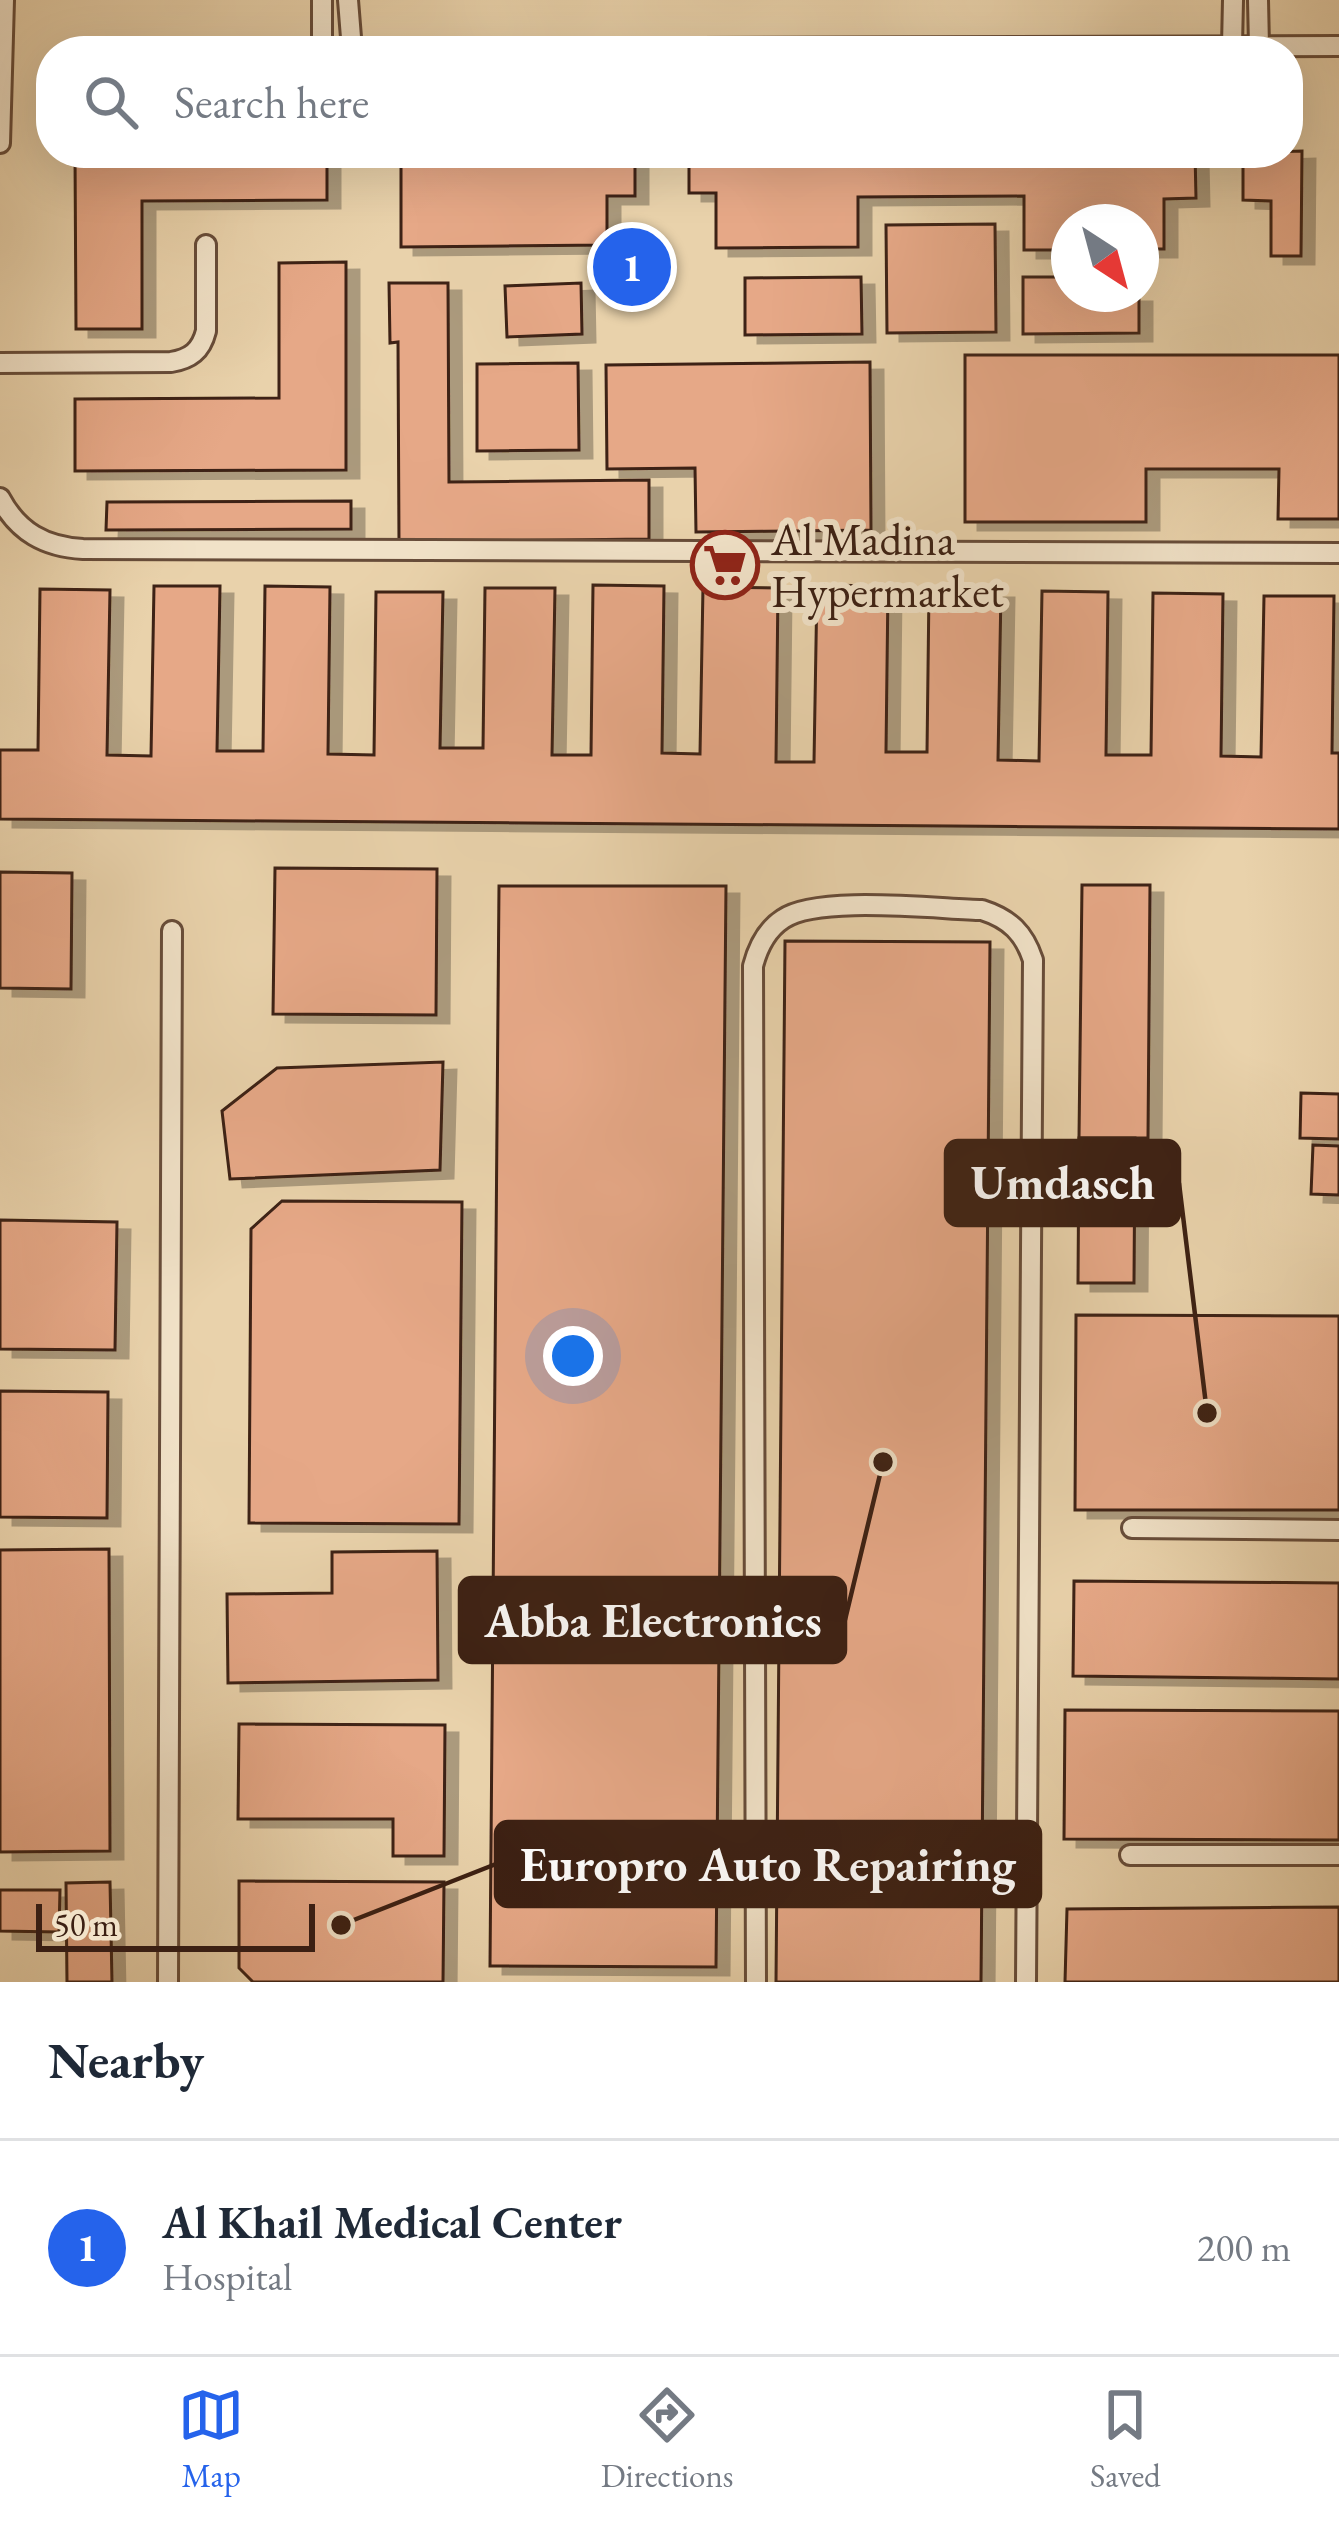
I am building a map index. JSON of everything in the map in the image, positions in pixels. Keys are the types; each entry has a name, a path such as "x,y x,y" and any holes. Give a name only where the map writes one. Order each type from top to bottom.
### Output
{"lane":[{"path":"0,143 4,0"},
{"path":"322,0 322,36"},
{"path":"348,0 351,36"},
{"path":"1232,36 1233,0"},
{"path":"1258,0 1259,36"},
{"path":"1303,46 1339,46"},
{"path":"0,363 171,362 191,357 206,332 206,244"},
{"path":"0,498 13,519 44,543 83,549 1339,553"},
{"path":"756,1982 752,966 767,932 780,920 814,906 982,910 1016,927 1033,960 1026,1982"},
{"path":"168,1982 172,931"},
{"path":"1132,1528 1339,1530"},
{"path":"1130,1855 1339,1855"}],"building":[{"path":"75,168 327,168 327,200 142,201 142,329 76,329"},
{"path":"401,168 635,168 635,196 607,196 607,245 401,247"},
{"path":"689,168 1195,168 1196,198 1164,199 1164,249 1159,249 1159,204 1051,204 1051,250 1024,250 1024,196 858,197 858,247 716,248 716,193 689,193"},
{"path":"1243,168 1302,168 1301,256 1271,256 1271,201 1243,200"},
{"path":"995,224 996,332 887,333 886,225"},
{"path":"346,262 346,470 75,471 75,399 279,398 279,263"},
{"path":"861,277 862,334 745,335 745,278"},
{"path":"1023,277 1051,277 1051,312 1139,312 1139,333 1023,334"},
{"path":"389,283 448,283 449,482 649,480 649,539 399,542 398,342 390,343"},
{"path":"581,283 582,334 507,337 505,286"},
{"path":"965,355 1339,355 1339,519 1278,519 1279,469 1146,469 1146,522 965,522"},
{"path":"870,362 871,530 696,532 695,468 607,469 606,365"},
{"path":"578,363 579,450 477,451 477,364"},
{"path":"351,501 351,529 106,530 107,502"},
{"path":"593,585 664,586 662,753 700,754 703,587 778,588 776,762 814,762 817,585 888,586 886,752 927,752 929,590 1001,590 998,760 1039,761 1042,591 1108,592 1106,755 1151,755 1153,593 1223,594 1221,756 1261,757 1264,596 1334,596 1332,753 1339,753 1339,829 0,819 0,750 38,750 40,589 110,590 107,755 151,756 154,586 220,586 217,751 263,751 265,586 330,587 328,754 374,755 376,592 443,592 440,748 483,748 485,588 555,588 552,755 591,755"},
{"path":"275,868 437,869 436,1015 273,1014"},
{"path":"0,872 72,873 71,989 0,988"},
{"path":"1082,885 1150,885 1148,1138 1079,1138"},
{"path":"499,886 726,886 716,1967 490,1966"},
{"path":"785,941 990,942 981,1982 776,1982"},
{"path":"443,1062 440,1170 230,1179 222,1111 277,1068"},
{"path":"1301,1093 1339,1094 1339,1139 1300,1138"},
{"path":"1079,1138 1135,1138 1134,1283 1078,1283"},
{"path":"1313,1145 1339,1146 1339,1195 1311,1194"},
{"path":"282,1201 462,1202 459,1524 249,1523 251,1229"},
{"path":"0,1220 117,1222 115,1350 0,1349"},
{"path":"1076,1315 1339,1316 1339,1510 1075,1510"},
{"path":"0,1391 108,1392 107,1518 0,1517"},
{"path":"109,1549 110,1851 0,1852 0,1550"},
{"path":"437,1551 438,1680 228,1683 227,1594 332,1593 332,1552"},
{"path":"1074,1581 1339,1583 1339,1679 1073,1676"},
{"path":"1065,1710 1339,1711 1339,1840 1064,1839"},
{"path":"239,1724 445,1725 444,1856 393,1856 393,1819 238,1819"},
{"path":"239,1881 444,1882 443,1982 253,1982 239,1968"},
{"path":"110,1882 112,1982 67,1982 66,1883"},
{"path":"0,1890 60,1890 59,1932 0,1931"},
{"path":"1339,1907 1339,1982 1065,1982 1067,1909"}],"place":[{"name":"Al Khail Medical Center","path":"632,267"},
{"name":"Al Madina Hypermarket","path":"725,565"},
{"name":"Umdasch","path":"1207,1413"},
{"name":"Abba Electronics","path":"883,1462"},
{"name":"Europro Auto Repairing","path":"341,1925"}]}
